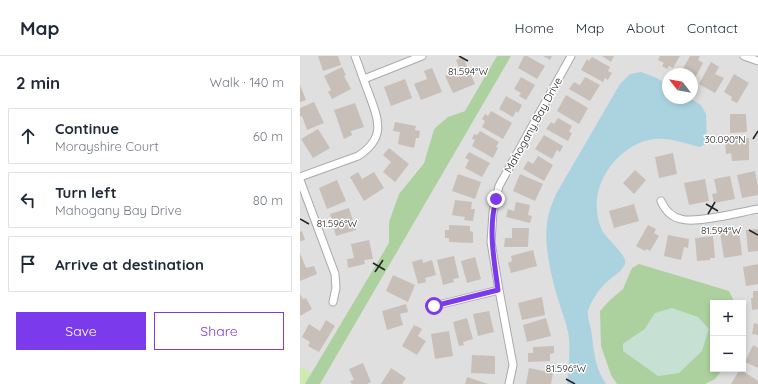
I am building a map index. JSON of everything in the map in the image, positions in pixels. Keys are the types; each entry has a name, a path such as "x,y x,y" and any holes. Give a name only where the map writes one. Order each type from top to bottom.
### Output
{"street":[{"path":"333,302 336,288 335,274 300,179 358,156 366,151 372,144 378,130 378,120 355,56"},
{"path":"364,79 422,56"},
{"name":"Mahogany Bay Drive","path":"509,384 513,365 498,290 491,242 493,212 499,186 571,56"},
{"path":"744,56 758,61"},
{"path":"660,201 665,211 681,220 698,220 758,209"},
{"path":"434,306 498,290"}],"shaded area":[{"path":"300,56 758,56 758,384 305,384 300,366","holes":["464,111 424,162 434,129","424,162 424,163 399,194"]}],"green space":[{"path":"497,56 511,56 320,384 305,384 389,243 389,222 399,194 424,163 434,129 448,117 465,111"},
{"path":"639,264 729,291 734,300 710,300 710,372 721,372 715,379 705,384 617,384 611,375 601,346 600,311 623,289 632,268","holes":["655,313 658,376 623,344 645,329"]},
{"path":"672,308 698,317 709,329 702,351 679,373 658,376 623,351 623,344 645,329 655,313"},
{"path":"300,366 311,373 305,384 300,384"}],"water":[{"path":"641,72 662,81 662,104 698,103 701,105 706,114 707,140 705,144 700,147 674,140 662,139 638,143 619,157 604,176 597,198 598,220 604,234 625,260 625,264 622,269 598,291 588,311 597,364 606,384 567,384 569,338 550,270 546,241 548,216 556,194 620,84 630,74"}],"building":[{"path":"318,56 338,56 341,65 323,71"},
{"path":"524,56 527,56 545,66 537,79 518,68"},
{"path":"543,56 552,56 550,60"},
{"path":"602,56 614,56 611,62"},
{"path":"660,56 680,56 673,68 669,66 665,68 662,66 664,63 658,60"},
{"path":"690,56 700,56 698,60 703,63 698,72 698,68 683,68"},
{"path":"463,57 475,84 453,93 445,76 460,70 456,60"},
{"path":"592,57 610,67 608,71 612,73 608,80 605,78 603,82 581,70 587,59 589,61"},
{"path":"711,62 719,67 715,74 724,78 715,93 699,84"},
{"path":"342,67 346,75 344,76 351,89 332,99 328,92 331,90 324,76"},
{"path":"432,68 442,92 421,100 414,84 427,79 424,71"},
{"path":"734,74 749,83 737,103 731,100 732,97 724,92"},
{"path":"521,77 535,85 526,100 519,96 521,93 514,89"},
{"path":"585,77 600,85 590,101 569,89 574,82 580,85"},
{"path":"405,79 412,98 391,106 384,87"},
{"path":"300,85 306,100 300,102"},
{"path":"566,95 588,108 579,124 557,111"},
{"path":"506,96 522,105 518,113 516,111 513,117 499,109"},
{"path":"314,102 324,123 307,130 302,116 300,117 300,108"},
{"path":"355,103 364,127 351,131 352,135 344,139 334,110"},
{"path":"491,111 512,123 503,139 482,127 485,121 482,119 485,114 488,116"},
{"path":"730,114 746,114 747,132 730,133"},
{"path":"558,118 572,126 569,132 572,133 568,141 546,129 551,122 554,124"},
{"path":"395,122 416,126 415,130 420,131 419,138 416,138 414,148 398,144 400,132 393,131"},
{"path":"318,129 330,148 313,158 301,139"},
{"path":"480,131 499,142 493,158 472,146 475,140 472,139 474,134 477,135"},
{"path":"544,135 563,146 560,152 557,150 552,159 535,149"},
{"path":"749,138 749,160 732,161 731,153 726,154 725,140"},
{"path":"389,148 409,164 395,182 383,172 391,162 383,155"},
{"path":"469,152 490,163 482,177 465,168 469,160 465,158"},
{"path":"673,153 677,174 659,178 655,157"},
{"path":"538,156 553,165 544,181 523,169 528,161 533,164"},
{"path":"635,170 646,180 634,194 623,183"},
{"path":"755,171 758,195 742,198 737,175"},
{"path":"358,172 362,179 374,172 384,188 364,201 350,177"},
{"path":"458,174 481,182 475,199 452,191"},
{"path":"520,174 543,184 535,201 513,191"},
{"path":"730,176 735,199 714,203 712,194 717,193 714,179"},
{"path":"705,179 709,201 689,205 684,183"},
{"path":"337,180 346,201 327,209 319,188"},
{"path":"455,200 472,202 471,209 475,209 473,221 464,220 465,217 452,215"},
{"path":"516,202 530,205 528,215 532,216 530,223 506,217 508,209 514,211"},
{"path":"634,204 639,221 614,228 609,211"},
{"path":"349,208 356,230 336,236 330,214"},
{"path":"449,225 470,226 470,231 473,232 473,243 449,242 449,238 445,238 445,230 449,230"},
{"path":"648,225 656,229 654,233 659,236 650,251 646,249 645,251 636,246"},
{"path":"512,228 529,228 528,247 504,247 505,238 512,238"},
{"path":"758,229 758,251 748,252 746,230"},
{"path":"739,230 742,255 724,258 720,233"},
{"path":"302,231 305,240 300,241 300,232"},
{"path":"668,235 689,239 688,248 684,247 681,260 664,256"},
{"path":"713,236 715,258 697,261 695,238"},
{"path":"369,240 373,259 364,260 365,264 348,268 347,259 354,258 351,244"},
{"path":"533,250 537,266 511,273 508,263 512,261 511,256"},
{"path":"300,253 306,268 314,266 317,274 300,281"},
{"path":"454,256 459,278 453,279 454,282 443,285 437,260"},
{"path":"475,257 481,279 467,283 461,261"},
{"path":"422,259 423,263 432,260 436,275 425,278 426,282 418,284 412,262"},
{"path":"758,264 758,284 746,286 743,267"},
{"path":"393,275 415,285 408,302 386,291"},
{"path":"753,291 758,291 758,309 752,310 751,298 753,298"},
{"path":"300,294 303,299 306,298 312,309 300,316"},
{"path":"542,297 545,315 522,320 518,303"},
{"path":"406,304 408,312 400,314 403,325 387,330 382,311"},
{"path":"489,311 494,332 478,336 473,314"},
{"path":"467,318 473,339 463,342 464,345 459,346 453,322"},
{"path":"546,318 551,336 527,342 523,325"},
{"path":"326,320 335,326 319,352 308,346 310,342 302,337 309,324 320,331"},
{"path":"754,323 758,324 758,335 752,334"},
{"path":"414,325 422,329 418,336 426,341 417,355 402,346"},
{"path":"449,331 453,356 435,359 431,334"},
{"path":"753,345 758,348 758,368 746,362"},
{"path":"554,346 554,353 550,354 550,361 528,362 528,353 533,353 533,347"},
{"path":"472,355 495,356 495,374 471,373"},
{"path":"363,363 371,382 367,384 352,384 350,381 354,380 349,369"},
{"path":"391,368 406,378 402,384 381,384"},
{"path":"529,368 553,373 551,384 526,384"},
{"path":"738,372 744,372 758,381 758,384 731,384"},
{"path":"467,377 488,384 465,384"}],"route":[{"path":"434,306 498,290 491,242 493,212 496,199"}]}
